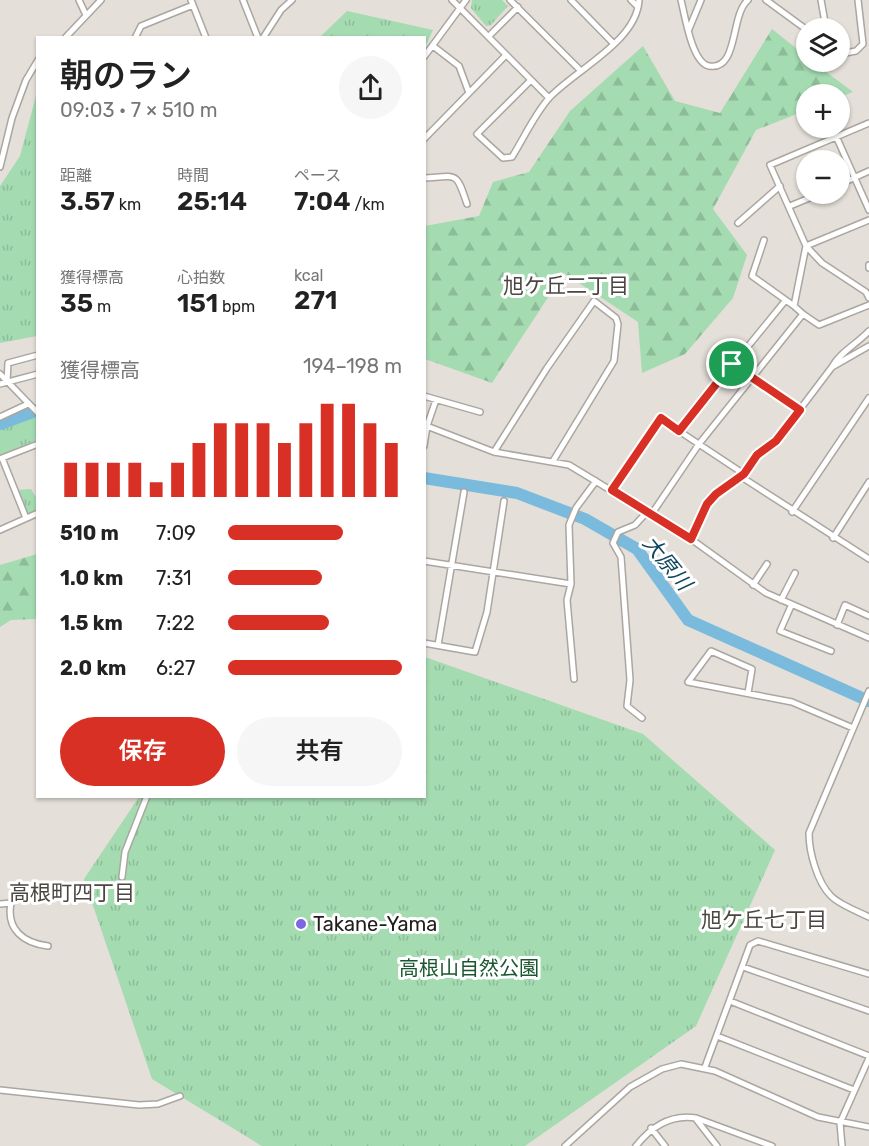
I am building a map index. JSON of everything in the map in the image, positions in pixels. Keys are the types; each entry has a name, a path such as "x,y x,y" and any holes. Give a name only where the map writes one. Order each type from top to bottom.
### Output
{"street":[{"path":"79,0 85,13"},
{"path":"68,36 85,13 101,0"},
{"path":"243,0 257,36"},
{"path":"264,36 281,10 292,0"},
{"path":"452,0 549,98"},
{"path":"426,55 466,0"},
{"path":"510,0 581,71"},
{"path":"572,0 614,42"},
{"path":"631,0 638,7"},
{"path":"530,81 477,135 503,158 512,156 549,98 628,31 638,14 639,0"},
{"path":"681,0 700,60 711,66 721,65 729,55 740,9 748,0"},
{"path":"689,30 701,0"},
{"path":"766,0 796,22"},
{"path":"821,0 824,18"},
{"path":"850,52 856,51 863,44 858,0"},
{"path":"136,36 141,26 192,2 205,36"},
{"path":"489,36 518,7"},
{"path":"433,46 459,66 468,93"},
{"path":"426,137 506,55"},
{"path":"0,167 12,118 26,80 36,63"},
{"path":"850,130 869,123"},
{"path":"831,138 770,165 806,246 822,263 866,292 869,298"},
{"path":"837,138 869,210"},
{"path":"850,180 869,171"},
{"path":"426,178 454,176 459,180 467,204"},
{"path":"738,223 780,186"},
{"path":"790,206 796,204"},
{"path":"806,246 869,220"},
{"path":"764,240 752,276 819,324 869,305"},
{"path":"794,306 806,246"},
{"path":"494,452 547,368 594,301 616,318 618,324 614,361 553,461"},
{"path":"679,431 786,301"},
{"path":"642,718 627,706 630,680 621,557 613,543 618,532 635,525 649,513 699,444 804,314"},
{"path":"691,539 707,504 716,494 742,475 757,455 776,441 832,367 837,357 856,345 869,331"},
{"path":"832,367 869,346"},
{"path":"3,383 8,363 36,356"},
{"path":"732,364 752,380 800,410"},
{"path":"0,374 3,383 36,411"},
{"path":"3,383 36,375"},
{"path":"426,397 480,412"},
{"path":"436,400 426,426 494,452 569,465 691,539 753,585 790,606 869,638"},
{"path":"792,512 868,402"},
{"path":"0,417 28,404"},
{"path":"612,490 661,418 792,512 869,560"},
{"path":"26,518 2,458 36,445"},
{"path":"574,679 567,600 571,584 568,525 576,508 596,481"},
{"path":"833,538 869,482"},
{"path":"438,645 464,492"},
{"path":"426,643 475,652 487,612 504,501"},
{"path":"0,530 36,514"},
{"path":"426,561 571,584"},
{"path":"753,585 767,564"},
{"path":"781,600 795,573"},
{"path":"837,625 845,605 869,616"},
{"path":"790,606 780,631 831,651"},
{"path":"748,693 752,669 711,651 688,682 792,702 853,728"},
{"path":"869,691 809,833 809,847 823,885 831,897 869,917"},
{"path":"122,877 125,852 146,798"},
{"path":"0,904 11,903 8,917 17,934 37,945 48,946"},
{"path":"705,1067 750,945 758,941 869,974"},
{"path":"742,967 869,1011"},
{"path":"730,1001 869,1057 840,1123 842,1146"},
{"path":"717,1036 854,1090"},
{"path":"565,1146 618,1097 645,1078 681,1064 705,1067 818,1117 840,1123 869,1126"},
{"path":"0,1090 139,1105 158,1104 180,1096"},
{"path":"636,1146 651,1128 683,1116 696,1118 772,1146"},
{"path":"696,1118 717,1146"},
{"path":"651,1128 665,1146"}],"green space":[{"path":"472,0 502,0 508,6 491,25 486,26 471,8"},
{"path":"347,11 433,30 426,45 426,36 321,36"},
{"path":"772,29 796,48 796,72 826,72 842,84 796,84 796,114 756,130 713,209 747,255 733,298 685,354 642,373 638,322 564,273 492,383 426,359 426,226 479,216 493,182 529,172 570,111 643,46 675,101 720,113"},
{"path":"36,96 36,336 0,343 0,186 20,156"},
{"path":"36,416 36,440 0,455 0,430"},
{"path":"31,489 36,497 36,510 27,514 17,490"},
{"path":"36,554 36,619 11,620 0,627 0,565"},
{"name":"高根山自然公園","path":"426,657 643,734 775,850 696,1026 525,1146 262,1146 152,1079 84,879 138,798 426,798"}],"waterway":[{"name":"大原川","path":"0,424 36,411"},
{"name":"大原川","path":"426,478 517,493 585,519 637,549 688,620 869,701"}],"place":[{"name":"Takane-Yama","path":"301,924"}],"district":[{"name":"旭ケ丘二丁目","path":"566,286"},
{"name":"高根町四丁目","path":"72,893"},
{"name":"旭ケ丘七丁目","path":"764,920"}],"route":[{"path":"732,364 752,380 800,410 776,441 757,455 744,474 716,494 707,504 691,539 612,490 661,418 679,431 732,364"}]}
